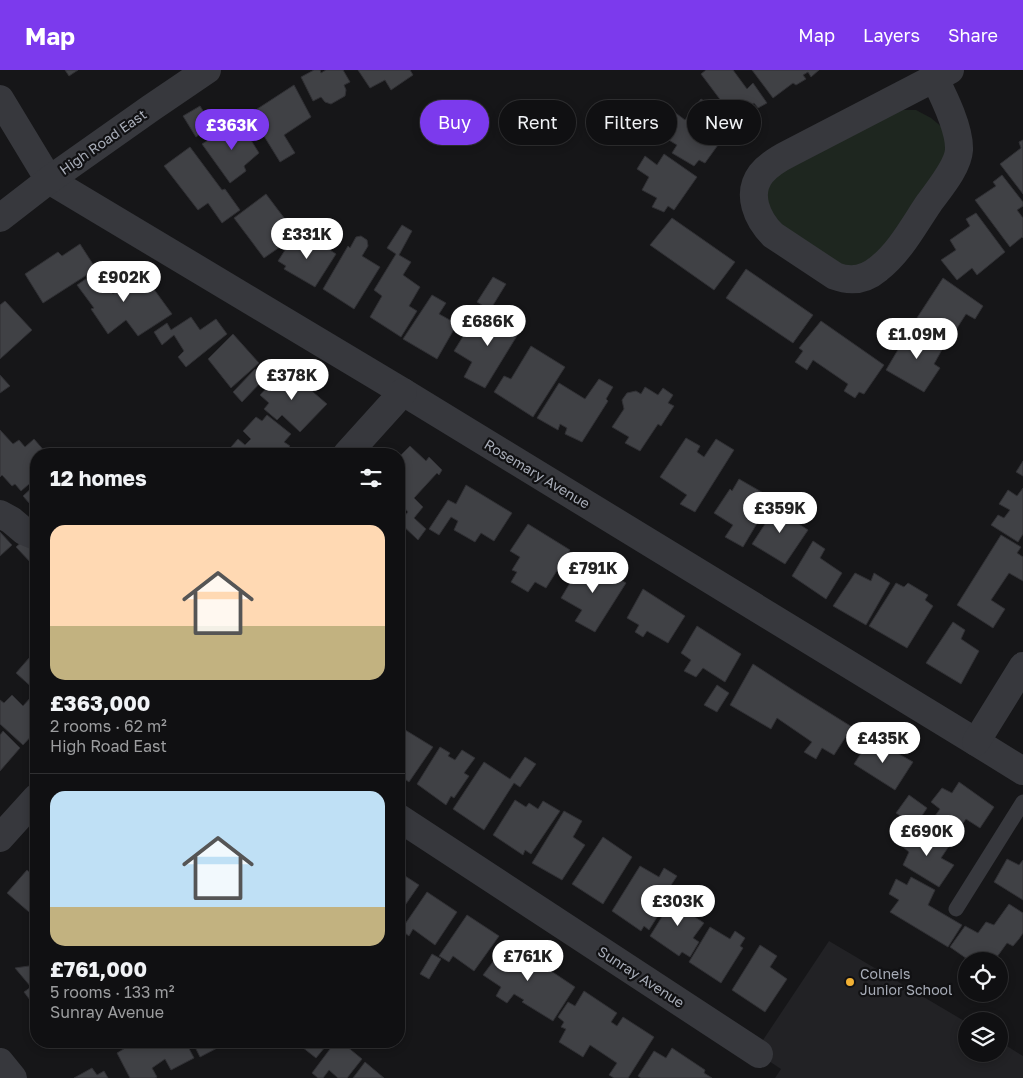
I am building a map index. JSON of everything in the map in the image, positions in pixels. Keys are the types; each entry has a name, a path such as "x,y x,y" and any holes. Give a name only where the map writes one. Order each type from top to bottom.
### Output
{"street":[{"name":"High Road East","path":"0,218 49,180 207,70"},
{"path":"942,74 942,94 953,120 958,138 959,152 952,169 902,242 892,256 878,270 858,279 846,280 835,276 769,231 756,210 753,195 757,180 768,167 790,152 942,74"},
{"path":"0,99 49,180"},
{"name":"Rosemary Avenue","path":"49,180 402,392 1023,771"},
{"path":"352,448 402,392"},
{"path":"0,514 12,520 24,532 30,534"},
{"path":"976,742 1023,666"},
{"path":"0,838 30,805"},
{"name":"Sunray Avenue","path":"405,822 759,1054"},
{"path":"0,1062 13,1078"}],"lane":[{"path":"956,909 1023,802"}],"shaded area":[{"path":"894,110 916,110 931,118 943,128 949,156 879,259 847,272 776,225 766,210 769,175"},
{"name":"Colneis Junior School","path":"829,941 958,1017 958,1062 1008,1062 1008,1047 1023,1056 1023,1078 775,1078 781,1069 755,1052"}],"building":[{"path":"65,70 78,70 69,76"},
{"path":"314,70 320,70 321,73 326,70 343,70 350,82 344,85 346,90 345,96 331,104 325,102 321,97 313,101 301,77"},
{"path":"358,70 410,70 413,75 391,90 385,80 370,88"},
{"path":"706,70 733,70 747,89 753,83 767,103 761,106 761,100 720,100 701,74"},
{"path":"752,70 819,70 811,77 808,72 803,75 806,79 796,85 793,83 773,98"},
{"path":"294,85 311,117 284,135 295,153 280,162 264,136 258,139 245,117"},
{"path":"200,106 212,125 196,137 183,116"},
{"path":"677,114 685,120 687,117 687,145 718,145 705,163 699,160 694,166 672,153 677,145"},
{"path":"239,121 259,153 244,166 246,171 230,183 202,144"},
{"path":"1023,140 1023,194 1000,164 1021,148 1019,142"},
{"path":"190,147 222,190 225,189 240,210 222,223 208,203 198,210 164,166"},
{"path":"664,154 697,177 674,210 668,206 664,212 652,207 657,198 642,190 649,177 637,169 645,156 657,165"},
{"path":"1002,175 1023,202 1023,206 1017,210 1023,218 1023,238 1010,247 975,200 996,186 993,182"},
{"path":"266,194 297,235 264,258 234,218"},
{"path":"976,213 1005,252 977,275 972,268 957,280 941,260 956,250 950,240 970,226 966,219"},
{"path":"672,218 735,262 714,290 650,245"},
{"path":"402,225 412,231 399,255 411,262 403,275 420,287 409,306 417,311 401,337 370,317 382,296 374,290 396,254 387,248"},
{"path":"305,234 336,254 315,287 284,269 286,266 278,261 289,244 297,248"},
{"path":"361,236 367,240 368,246 362,256 380,267 354,309 323,289 348,246 350,248 356,237"},
{"path":"80,244 96,269 43,303 25,274 58,252 62,256"},
{"path":"105,266 116,283 109,288 113,294 134,279 137,282 145,277 172,314 138,336 126,320 108,334 91,309 94,308 77,285"},
{"path":"746,269 813,315 793,343 726,298"},
{"path":"493,277 506,284 490,310 477,302"},
{"path":"943,278 983,306 975,319 966,314 948,342 915,321"},
{"path":"432,295 446,303 439,314 457,324 437,359 403,339"},
{"path":"5,301 32,330 0,359 0,305"},
{"path":"505,309 526,321 485,388 464,377 472,362 454,351 472,322 492,333"},
{"path":"191,317 200,330 216,319 227,334 186,367 178,357 184,351 174,335 162,345 154,332 167,323 171,330"},
{"path":"821,321 884,365 864,394 859,392 855,398 844,391 848,384 813,360 807,370 795,362 803,351 799,348"},
{"path":"912,326 944,346 934,364 940,368 924,392 886,370"},
{"path":"233,334 259,363 231,388 208,359"},
{"path":"531,346 565,367 533,417 494,392 504,376 511,379"},
{"path":"285,368 327,404 300,432 282,415 277,420 264,409 269,403 260,395"},
{"path":"255,369 264,379 242,402 233,392"},
{"path":"0,375 10,386 0,393"},
{"path":"599,379 613,387 606,399 608,401 582,442 565,434 567,428 560,424 558,430 537,418 559,383 585,399"},
{"path":"645,387 658,395 663,388 673,395 668,403 674,406 661,426 658,424 640,451 625,443 629,437 612,427 624,409 622,400 627,393 636,391 641,394"},
{"path":"267,415 291,434 284,442 290,446 288,448 230,448 238,439 245,445 251,439 243,431 256,417 262,421"},
{"path":"0,430 13,444 19,440 25,447 34,439 42,448 30,448 30,483 21,491 15,484 12,486 2,475 0,477"},
{"path":"686,438 700,446 697,452 704,457 716,439 734,450 695,512 680,504 687,495 660,477"},
{"path":"410,446 426,461 429,457 442,470 414,498 423,507 414,518 426,529 418,540 405,528 405,515 408,512 405,509 405,451"},
{"path":"1023,461 1023,476 1016,472"},
{"path":"739,479 772,498 743,547 725,537 733,525 714,513"},
{"path":"466,485 512,513 494,541 481,533 475,542 454,530 458,521 451,517 439,535 429,529 448,500 456,504"},
{"path":"1023,488 1023,534 1018,542 991,525 998,515 1004,518 1010,510 999,504 1008,490 1017,496"},
{"path":"30,490 30,504 23,496"},
{"path":"780,501 794,510 790,518 808,530 785,564 752,544"},
{"path":"528,524 570,550 546,588 535,582 528,592 511,582 517,572 512,570 520,557 510,551"},
{"path":"0,532 12,545 0,556"},
{"path":"1001,535 1021,547 1017,553 1023,557 1023,581 1009,573 991,600 1005,609 993,628 957,605"},
{"path":"26,538 30,542 30,562 16,547"},
{"path":"813,541 825,549 820,558 842,573 826,599 792,576"},
{"path":"585,558 626,583 595,632 575,621 582,610 561,598"},
{"path":"855,573 871,581 874,573 890,583 866,625 833,606"},
{"path":"896,583 904,587 908,583 928,595 925,600 933,606 907,648 869,626"},
{"path":"643,589 685,616 668,643 647,631 643,637 635,632 639,625 627,618"},
{"path":"953,622 965,630 961,639 979,651 961,684 926,663"},
{"path":"697,626 741,654 725,682 703,668 696,677 684,671 691,660 681,653"},
{"path":"30,657 30,686 16,673"},
{"path":"753,664 852,727 834,755 822,748 816,759 804,752 812,742 777,718 771,729 730,705"},
{"path":"717,685 729,693 717,712 704,705"},
{"path":"12,695 23,706 30,698 30,737 23,745 0,724 0,700 4,703"},
{"path":"405,730 433,747 409,782 405,779"},
{"path":"3,731 20,748 0,771 0,735"},
{"path":"871,738 913,762 895,790 854,764"},
{"path":"440,747 450,753 448,756 455,760 462,750 475,758 464,773 469,776 454,798 451,796 446,805 417,784"},
{"path":"525,757 536,764 520,787 514,783 484,830 453,809 484,762 510,779"},
{"path":"959,782 994,807 980,828 966,819 958,830 935,816 940,809 931,802 942,788 952,793"},
{"path":"909,795 927,808 915,826 896,813"},
{"path":"515,800 526,807 529,803 538,809 543,801 560,811 531,854 525,850 523,855 493,835"},
{"path":"564,811 582,821 573,837 585,845 562,880 532,863"},
{"path":"921,828 949,846 941,858 954,865 939,887 903,865 909,852 903,847 912,833 916,836"},
{"path":"603,837 632,857 603,904 572,884"},
{"path":"1007,859 1019,865 1023,860 1023,900 994,882"},
{"path":"640,866 659,877 664,868 677,876 654,911 659,914 649,930 644,926 641,931 612,911"},
{"path":"27,870 30,873 30,913 7,893"},
{"path":"405,876 419,885 405,905"},
{"path":"911,877 935,890 928,905 962,925 948,947 890,912 899,900 889,894 896,879 907,885"},
{"path":"678,891 694,900 686,911 704,923 693,938 699,942 690,957 682,952 679,956 650,936"},
{"path":"427,892 457,912 435,945 413,929 409,936 405,933 405,924"},
{"path":"1009,904 1023,913 1023,933 1013,946 1007,943 1000,952 958,953 950,947 965,926 978,933 986,922 994,925"},
{"path":"467,915 499,936 474,971 453,956 449,962 439,956"},
{"path":"710,927 730,939 735,931 745,938 740,946 743,948 721,983 689,962"},
{"path":"507,943 537,961 535,965 543,970 545,967 575,987 553,1021 522,1002 524,1000 514,994 507,1003 496,996 501,987 483,975"},
{"path":"760,945 777,956 770,967 787,979 765,1012 732,990"},
{"path":"432,954 441,959 429,979 420,974"},
{"path":"30,966 30,986 15,968"},
{"path":"30,988 30,1000 24,992"},
{"path":"584,991 617,1013 611,1022 617,1026 623,1017 654,1037 628,1078 614,1078 609,1075 617,1063 590,1045 583,1057 559,1042 566,1029 561,1027 564,1022 558,1017 568,1002 575,1006"},
{"path":"125,1048 189,1048 194,1058 171,1070 165,1059 152,1068 157,1077 130,1078 117,1053"},
{"path":"196,1048 217,1048 200,1057"},
{"path":"303,1048 324,1048 316,1058"},
{"path":"331,1048 349,1048 362,1059 347,1078 338,1078 329,1070 323,1078 318,1078 312,1073"},
{"path":"672,1048 705,1070 704,1073 712,1078 641,1078 638,1076 654,1051 666,1058"},
{"path":"365,1062 384,1078 353,1078"},
{"path":"92,1068 97,1075 104,1071 108,1078 74,1078"}],"place":[{"name":"Colneis Junior School","path":"850,982"}]}
